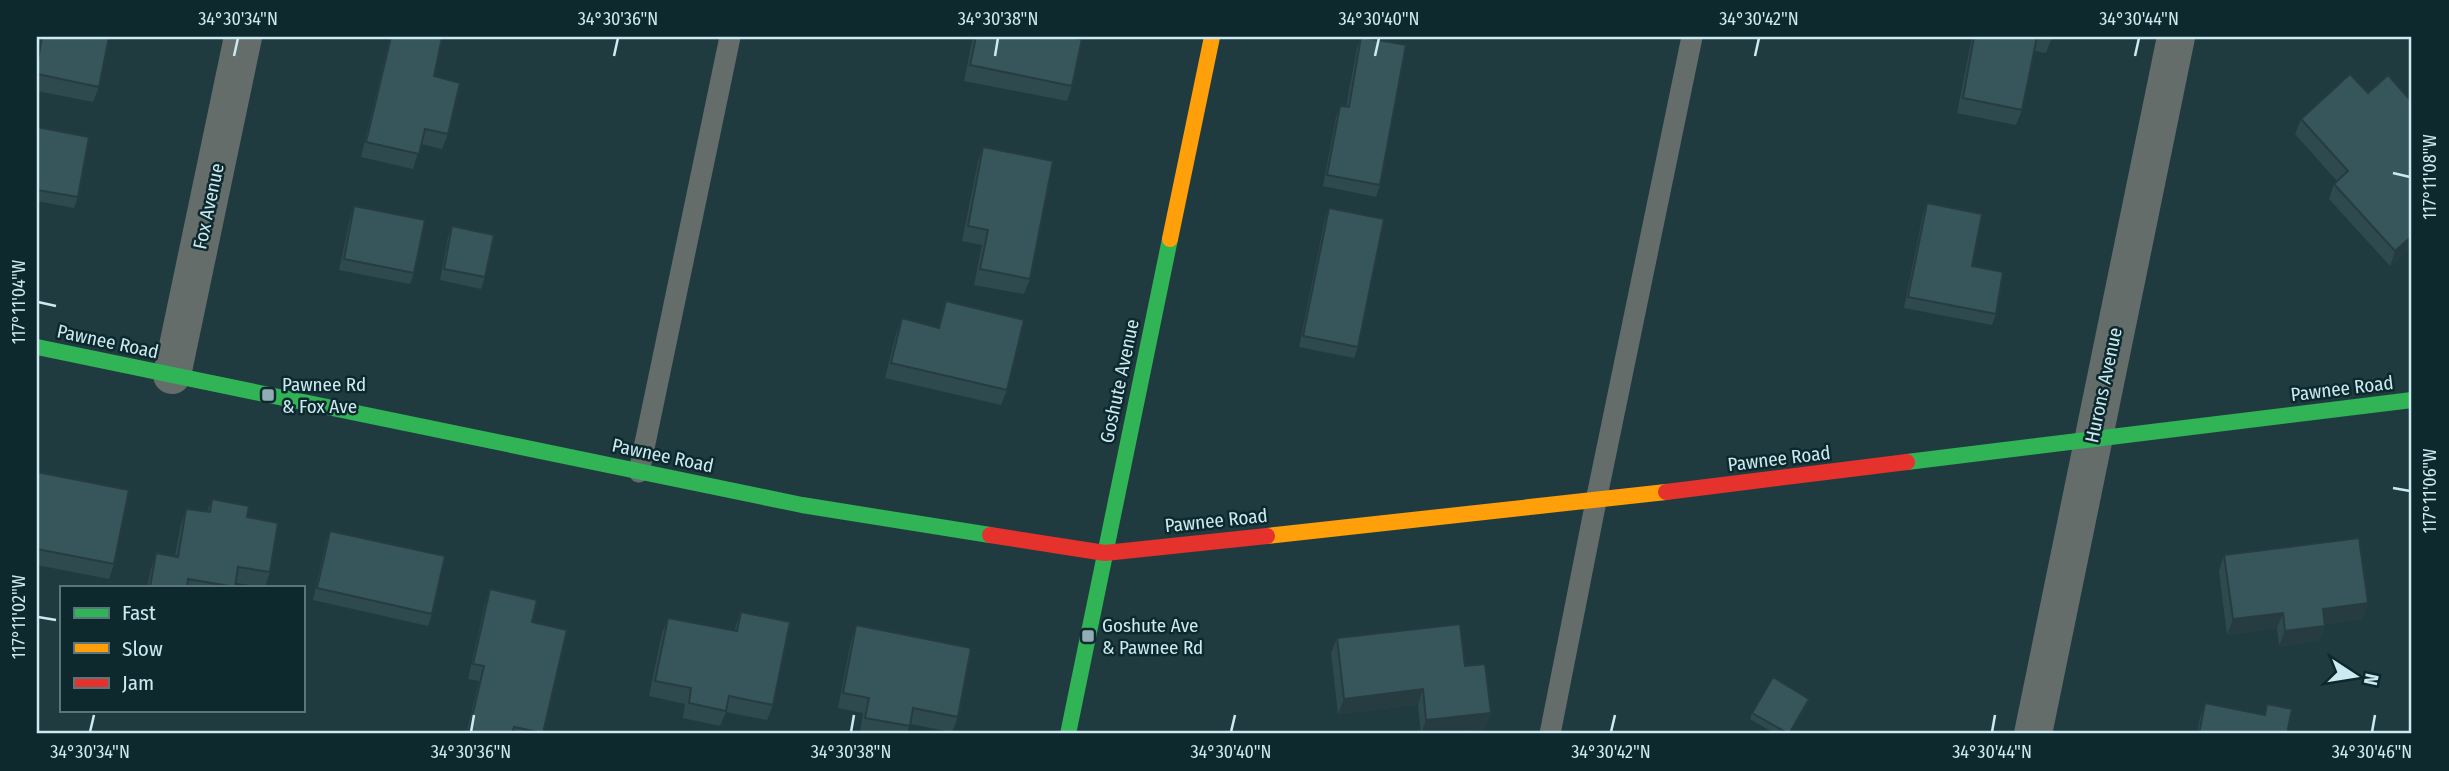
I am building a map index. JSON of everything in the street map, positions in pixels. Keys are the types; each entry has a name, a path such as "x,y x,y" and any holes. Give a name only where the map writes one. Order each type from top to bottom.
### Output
{"street":[{"name":"Fox Avenue","path":"172,375 243,37"},
{"name":"Goshute Avenue","path":"1068,734 1212,37"},
{"name":"Hurons Avenue","path":"2033,734 2175,37"},
{"name":"Pawnee Road","path":"37,347 802,505 1105,553 1596,501 2412,400"}],"lane":[{"path":"639,472 730,37"},
{"path":"1550,734 1692,37"}],"building":[{"path":"42,37 109,37 99,87 37,74"},
{"path":"391,37 442,38 434,76 460,83 448,134 425,129 419,154 366,142"},
{"path":"976,37 1082,39 1072,86 970,65"},
{"path":"1361,37 1406,45 1380,185 1327,175 1340,106 1349,107"},
{"path":"1974,37 2037,37 2022,110 1963,98"},
{"path":"2350,74 2368,93 2388,75 2412,102 2412,236 2395,251 2334,184 2348,171 2301,119"},
{"path":"37,127 89,137 78,197 37,190"},
{"path":"983,147 1053,161 1030,279 980,269 988,230 968,226"},
{"path":"1927,203 1982,214 1972,266 2003,272 1996,314 1908,297"},
{"path":"354,206 425,220 414,273 344,259"},
{"path":"1329,208 1384,219 1358,347 1303,336"},
{"path":"452,226 494,235 485,277 444,269"},
{"path":"946,301 1024,320 1007,390 891,363 902,318 939,328"},
{"path":"37,472 129,490 114,564 37,549"},
{"path":"212,499 249,506 247,517 278,523 270,572 238,567 235,586 188,579 187,586 150,586 156,553 178,557 186,509 210,512"},
{"path":"330,531 445,556 432,614 317,588"},
{"path":"2359,538 2368,603 2323,609 2325,626 2285,631 2283,613 2233,619 2224,555"},
{"path":"490,589 537,600 532,622 567,630 543,733 514,727 512,734 468,734 484,666 473,664"},
{"path":"741,612 790,622 773,705 729,696 726,711 689,703 691,688 655,681 668,618 737,631"},
{"path":"1460,624 1465,666 1485,664 1491,713 1426,720 1423,689 1344,699 1337,638"},
{"path":"856,625 971,648 958,717 913,708 910,726 865,718 869,698 843,693"},
{"path":"1773,677 1809,699 1789,734 1752,713"},
{"path":"2205,703 2265,715 2267,704 2292,709 2287,734 2199,734"}],"traffic: fast":[{"path":"1068,734 1170,239"},
{"path":"37,347 802,505 990,535"},
{"path":"1907,462 2412,400"}],"traffic: slow":[{"path":"1170,239 1212,37"},
{"path":"1267,536 1666,492"}],"traffic: jam":[{"path":"1666,492 1907,462"},
{"path":"990,535 1105,553 1267,536"}],"place":[{"name":"Pawnee Rd & Fox Ave","path":"268,395"},
{"name":"Goshute Ave & Pawnee Rd","path":"1088,636"}]}
